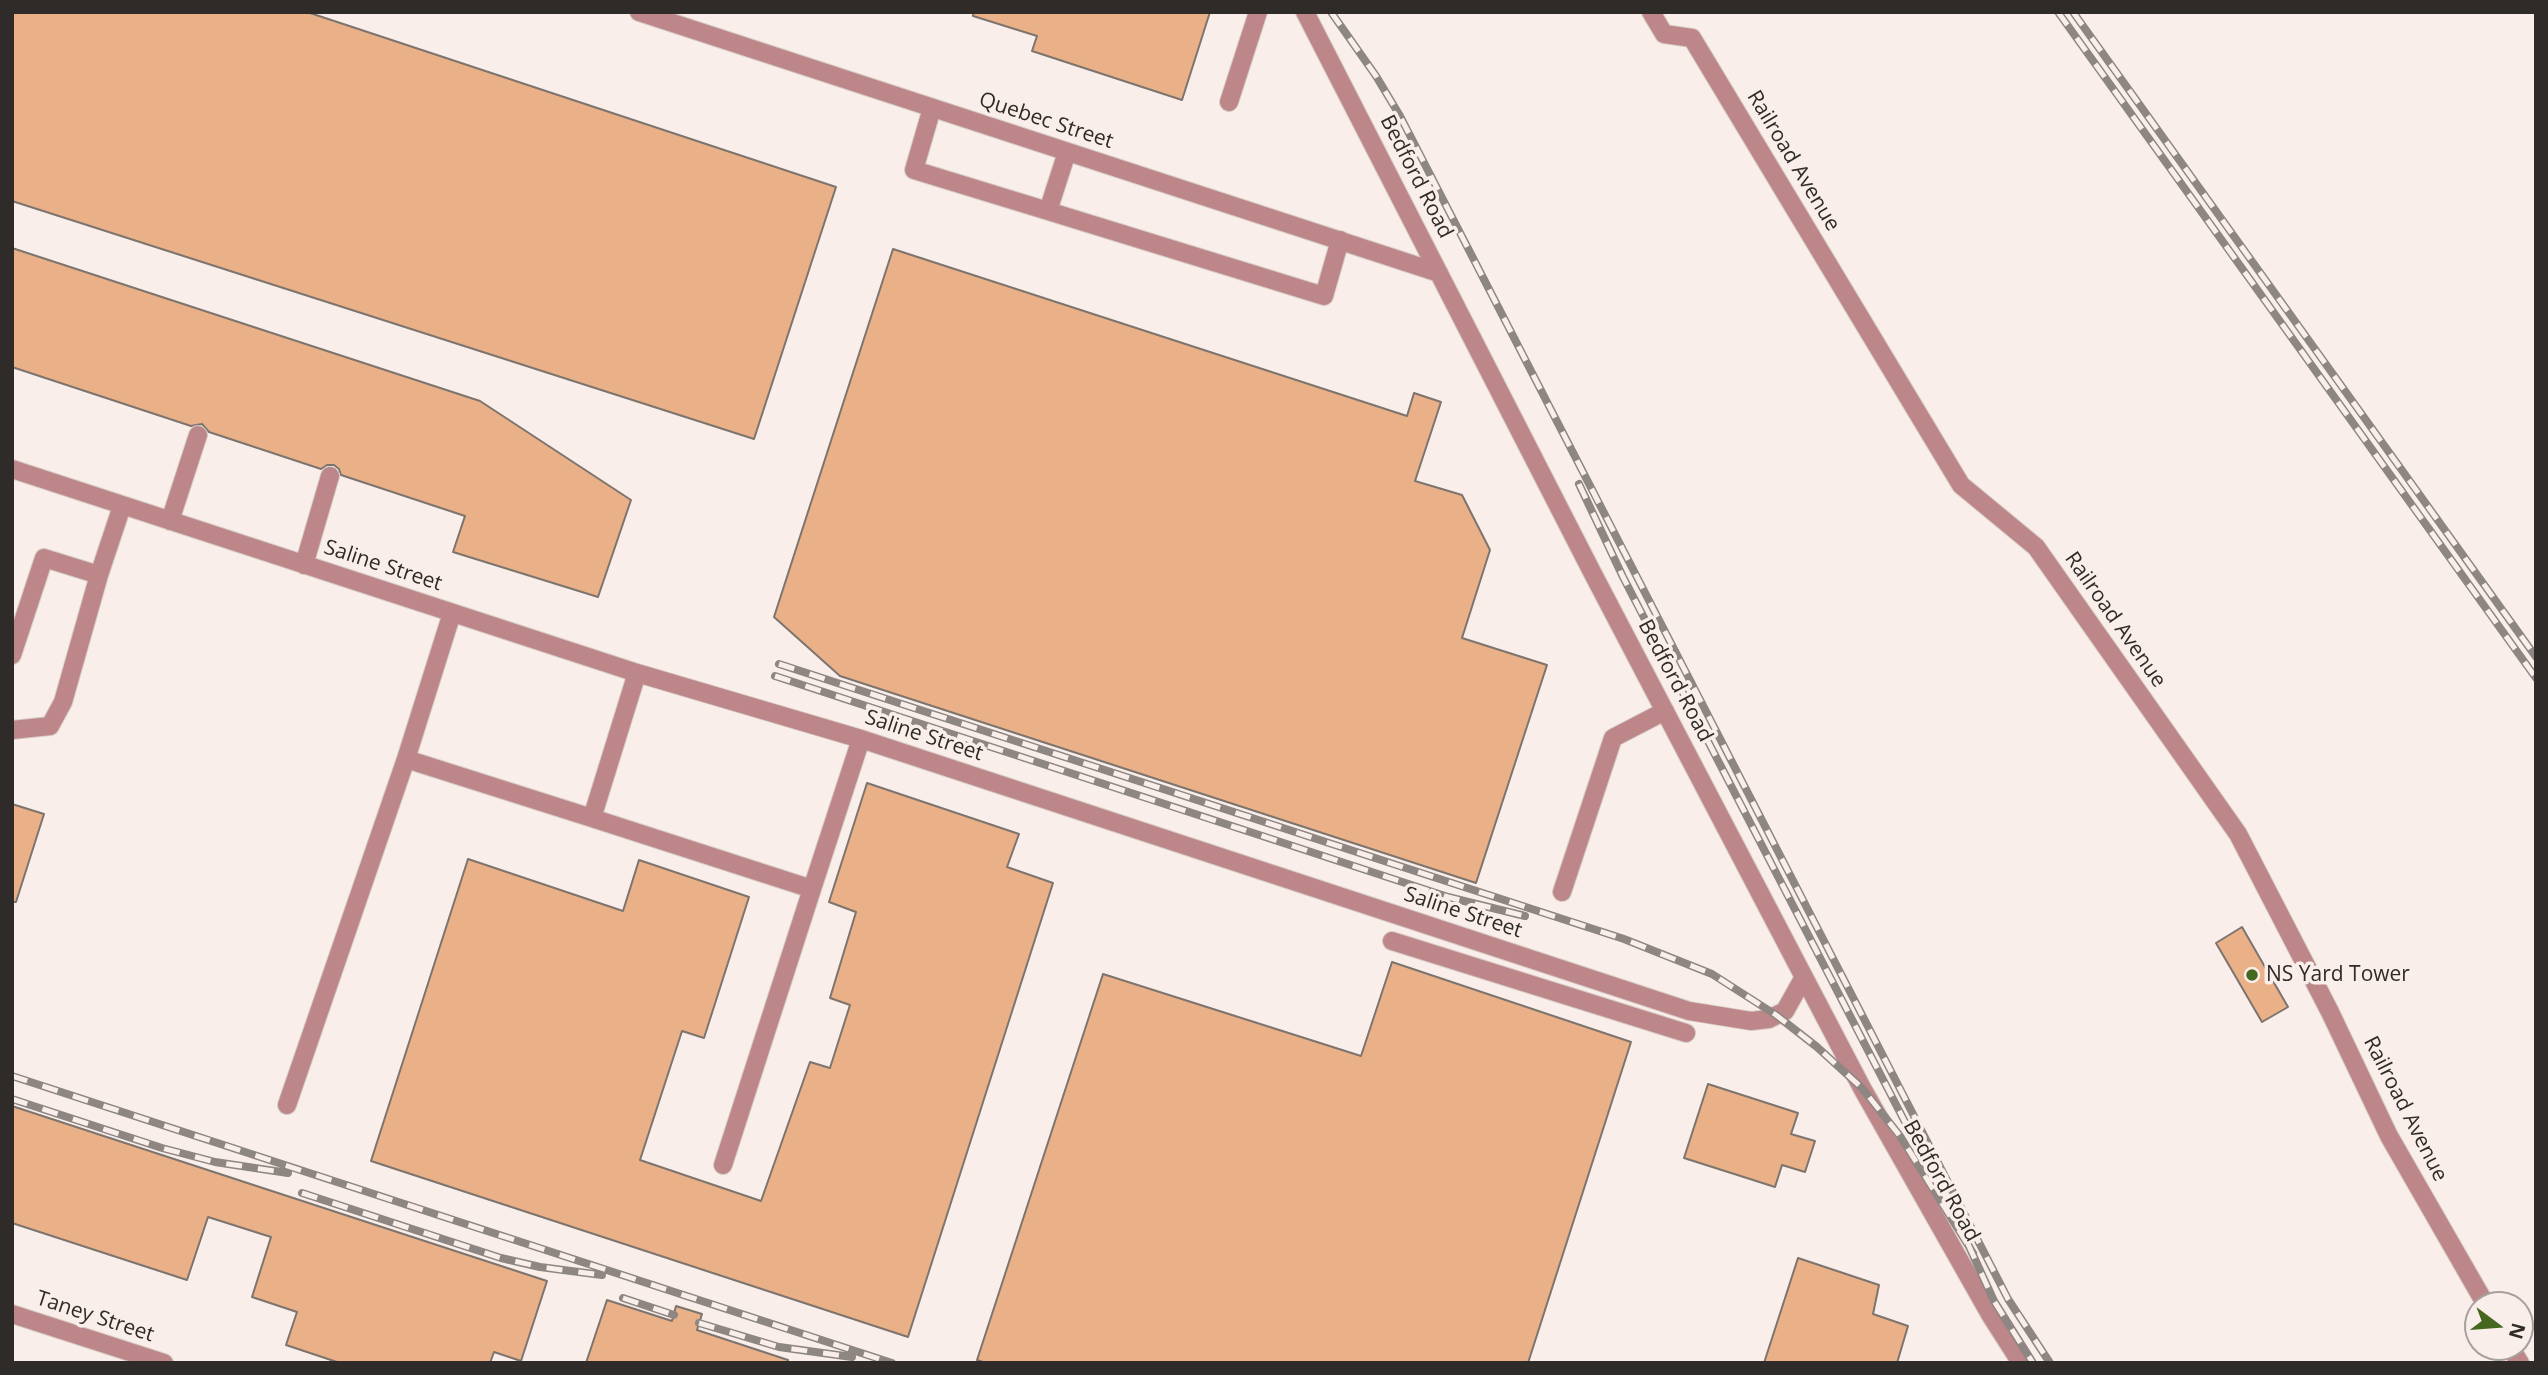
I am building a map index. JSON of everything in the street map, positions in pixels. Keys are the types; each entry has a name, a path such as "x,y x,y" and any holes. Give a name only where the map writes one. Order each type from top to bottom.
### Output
{"street":[{"name":"Quebec Street","path":"639,12 1439,273"},
{"path":"1229,102 1258,12"},
{"name":"Bedford Road","path":"1305,12 1862,1088 1991,1316 2021,1363"},
{"name":"Railroad Avenue","path":"1651,12 1664,34 1692,38 1961,485 2036,547 2238,834 2330,1012 2389,1136 2478,1291"},
{"path":"932,108 914,170 1324,296 1340,240"},
{"path":"1048,211 1067,152"},
{"path":"170,522 198,435"},
{"name":"Saline Street","path":"12,469 637,673 861,740 1689,1011 1751,1021 1769,1019 1785,1011 1804,977"},
{"path":"304,565 330,476"},
{"path":"12,730 50,726 62,702 122,506"},
{"path":"12,655 44,558 99,575"},
{"path":"287,1105 406,759 452,613"},
{"path":"592,818 637,673"},
{"path":"1562,892 1613,738 1665,711"},
{"path":"723,1165 861,740"},
{"path":"406,759 812,889"},
{"path":"1392,941 1686,1033"},
{"path":"1501,975 1509,952"},
{"name":"Taney Street","path":"12,1314 164,1363"}],"building":[{"path":"12,12 307,12 836,187 754,439 12,201"},
{"path":"973,12 1210,12 1182,100 1032,51 1037,36 973,16"},
{"path":"12,248 480,401 631,500 598,597 453,552 465,516 341,475 334,465 321,469 209,432 202,424 191,426 12,367"},
{"path":"893,249 1407,416 1414,393 1441,402 1415,481 1462,495 1490,550 1462,638 1547,665 1476,883 840,676 774,617"},
{"path":"867,783 1019,834 1007,867 1053,883 908,1337 371,1161 468,859 623,911 639,860 749,897 704,1038 682,1031 640,1160 761,1201 810,1062 830,1068 850,1005 830,998 856,912 829,902"},
{"path":"12,804 44,814 16,902 12,902"},
{"name":"NS Yard Tower","path":"2242,927 2288,1007 2262,1022 2216,943"},
{"path":"1392,962 1631,1042 1528,1363 986,1363 977,1360 1103,974 1361,1056"},
{"path":"1708,1084 1798,1113 1791,1134 1815,1141 1805,1172 1782,1165 1775,1187 1684,1158"},
{"path":"12,1106 547,1281 521,1361 494,1352 490,1363 340,1363 286,1345 297,1312 252,1297 271,1237 208,1217 187,1280 12,1223"},
{"path":"1798,1258 1879,1285 1873,1314 1908,1326 1897,1363 1764,1363"},
{"path":"607,1300 672,1321 676,1306 702,1314 697,1330 788,1360 788,1363 586,1363"}],"railway":[{"path":"1331,12 1376,76 1400,116 2008,1299 2050,1363"},
{"path":"2058,12 2536,678"},
{"path":"2073,12 2536,657"},
{"path":"1579,484 1623,577 1920,1151"},
{"path":"779,664 1624,939 1712,974 1776,1015 1817,1047 1862,1088 1900,1136 1973,1253"},
{"path":"775,676 1448,897 1525,916"},
{"path":"12,1076 892,1363"},
{"path":"12,1099 162,1148 215,1162 288,1173"},
{"path":"302,1193 501,1258 540,1267 602,1275"},
{"path":"1968,1244 1994,1301 2033,1363"},
{"path":"623,1298 674,1315"},
{"path":"699,1323 779,1347 852,1357"}],"place":[{"name":"NS Yard Tower","path":"2252,975"}]}
